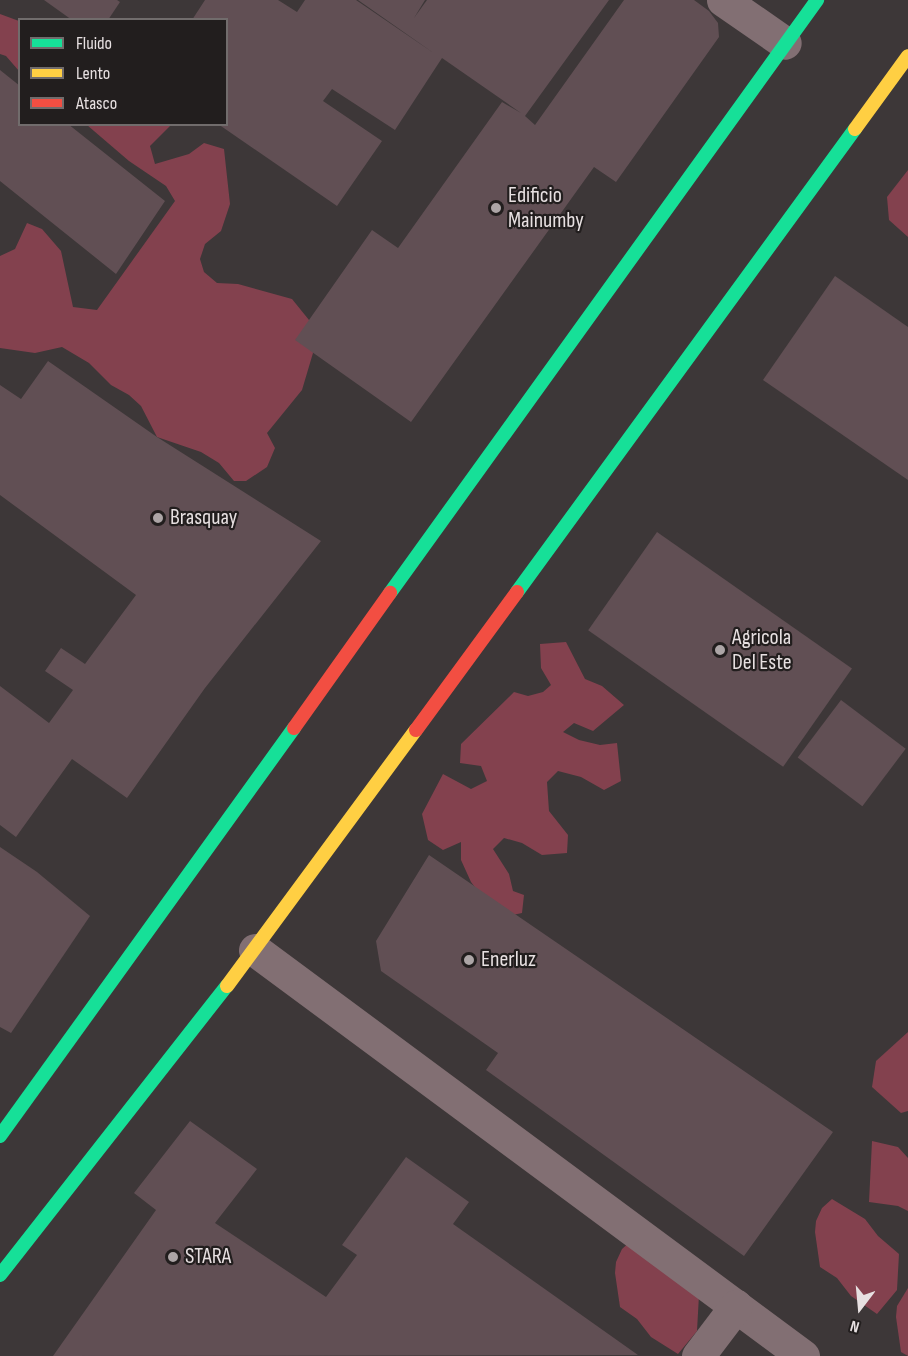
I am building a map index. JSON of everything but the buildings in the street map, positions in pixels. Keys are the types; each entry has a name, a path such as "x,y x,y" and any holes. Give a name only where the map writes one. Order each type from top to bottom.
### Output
{"highway":[{"path":"0,1136 817,0"},
{"path":"0,1275 255,950 908,56"}],"street":[{"path":"723,0 785,43"},
{"path":"255,950 803,1356"},
{"path":"698,1356 736,1306"}],"shaded area":[{"path":"0,14 18,21 18,70 6,56 0,54"},
{"path":"88,126 170,126 150,146 155,164 189,154 204,143 224,149 230,204 221,231 205,244 200,259 204,272 217,283 238,284 292,299 309,320 313,353 302,390 267,433 275,448 267,467 246,481 234,481 219,463 201,452 157,437 141,406 129,395 111,385 89,363 62,347 35,353 0,348 0,256 15,249 27,223 42,229 61,251 73,307 97,310 175,201 166,186 129,161"},
{"path":"908,170 908,237 889,220 887,197"},
{"path":"566,642 585,679 602,686 624,705 593,731 574,723 563,732 579,740 600,745 617,743 621,781 604,790 581,777 558,771 547,782 549,811 568,835 567,853 542,855 522,843 504,838 493,849 509,874 513,891 524,895 522,913 498,918 471,882 461,860 461,842 443,850 428,840 422,814 443,774 471,789 487,781 481,766 460,763 461,744 514,692 528,696 543,692 551,685 541,668 540,644"},
{"path":"908,1032 908,1111 901,1113 872,1087 876,1061"},
{"path":"872,1141 898,1147 908,1158 908,1211 898,1206 869,1202"},
{"path":"832,1199 865,1219 878,1236 899,1254 897,1290 877,1314 851,1296 837,1278 820,1267 815,1232 816,1221 822,1208"},
{"path":"632,1240 699,1295 697,1331 678,1354 651,1337 637,1319 620,1307 615,1273 616,1262 622,1249"},
{"path":"908,1288 908,1356 901,1352 896,1317 897,1306"}],"traffic: fast":[{"path":"390,593 817,0"},
{"path":"517,592 855,129"},
{"path":"0,1136 294,728"},
{"path":"0,1275 227,986"}],"traffic: slow":[{"path":"855,129 908,56"},
{"path":"227,986 416,730"}],"traffic: jam":[{"path":"416,730 517,592"},
{"path":"294,728 390,593"}],"place":[{"name":"Edificio Mainumby","path":"496,208"},
{"name":"Brasquay","path":"158,518"},
{"name":"Agricola Del Este","path":"720,650"},
{"name":"Enerluz","path":"469,960"},
{"name":"STARA","path":"173,1257"}]}
